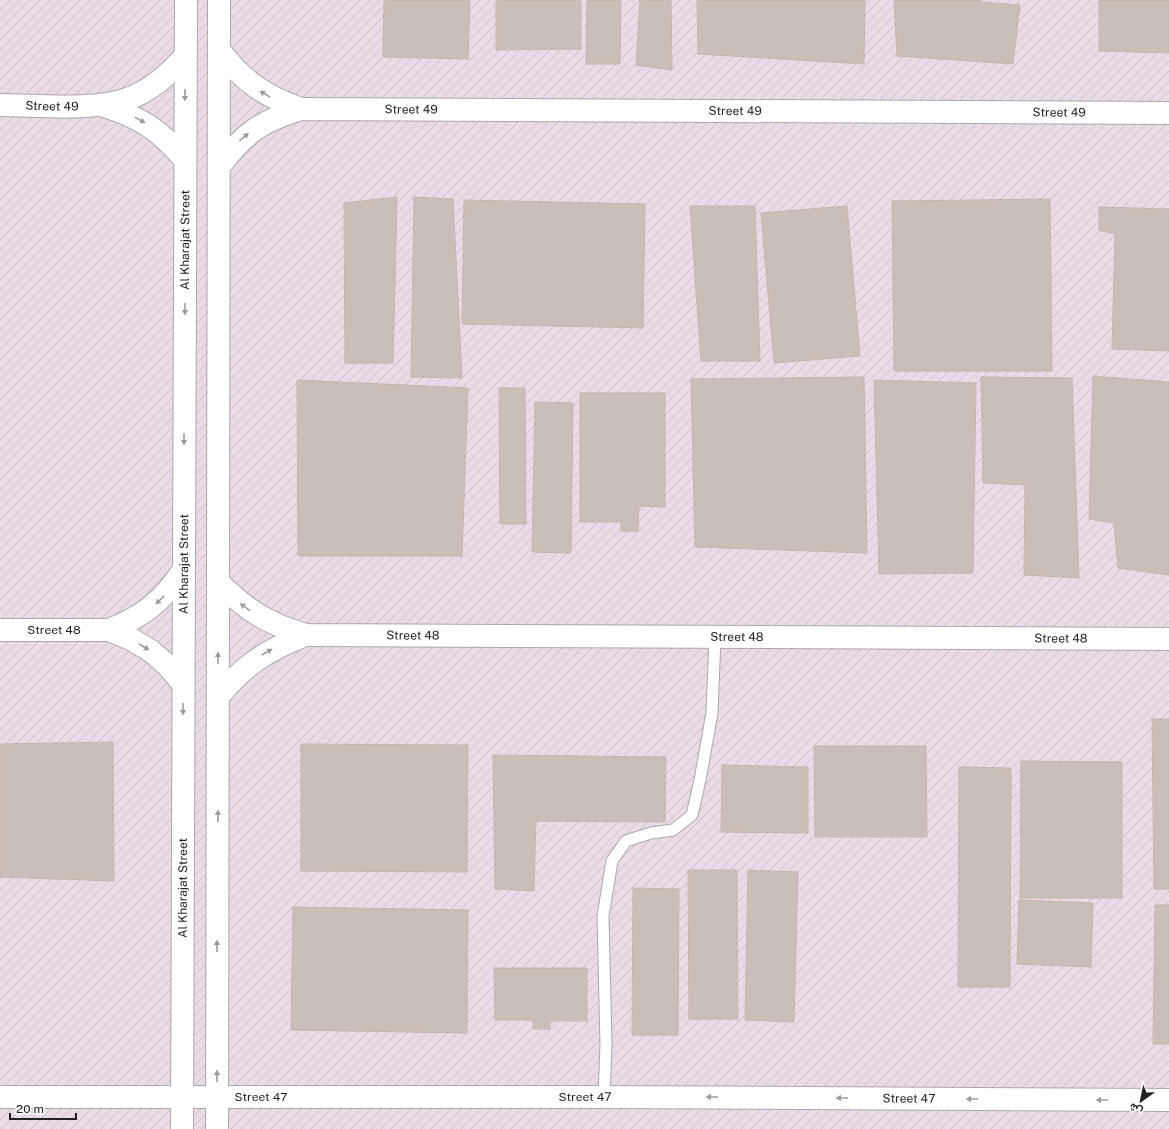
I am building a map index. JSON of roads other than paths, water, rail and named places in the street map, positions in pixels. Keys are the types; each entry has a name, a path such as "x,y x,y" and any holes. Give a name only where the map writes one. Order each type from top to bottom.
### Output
{"street":[{"name":"Al Kharajat Street","path":"182,1129 186,0"},
{"path":"217,1129 219,0"},
{"name":"Street 49","path":"219,50 235,71 254,87 277,100 301,110"},
{"name":"Street 49","path":"104,106 128,99 149,88 169,74 185,56"},
{"name":"Street 49","path":"0,105 104,106 128,113 150,126 169,141 185,160"},
{"name":"Street 49","path":"219,167 234,146 254,129 276,117 301,110 1169,113"},
{"name":"Street 48","path":"0,630 109,630 132,621 152,607 170,590 184,569"},
{"name":"Street 48","path":"218,582 236,600 257,616 281,628 306,635 1169,639"},
{"name":"Street 48","path":"109,630 131,639 151,651 168,666 183,684"},
{"name":"Street 48","path":"218,697 235,676 256,658 280,645 306,635"},
{"name":"Street 47","path":"0,1097 604,1097 1169,1100"}],"lane":[{"path":"604,1097 606,1045 603,916 612,861 626,841 651,833 673,830 692,815 712,713 715,637"}]}
